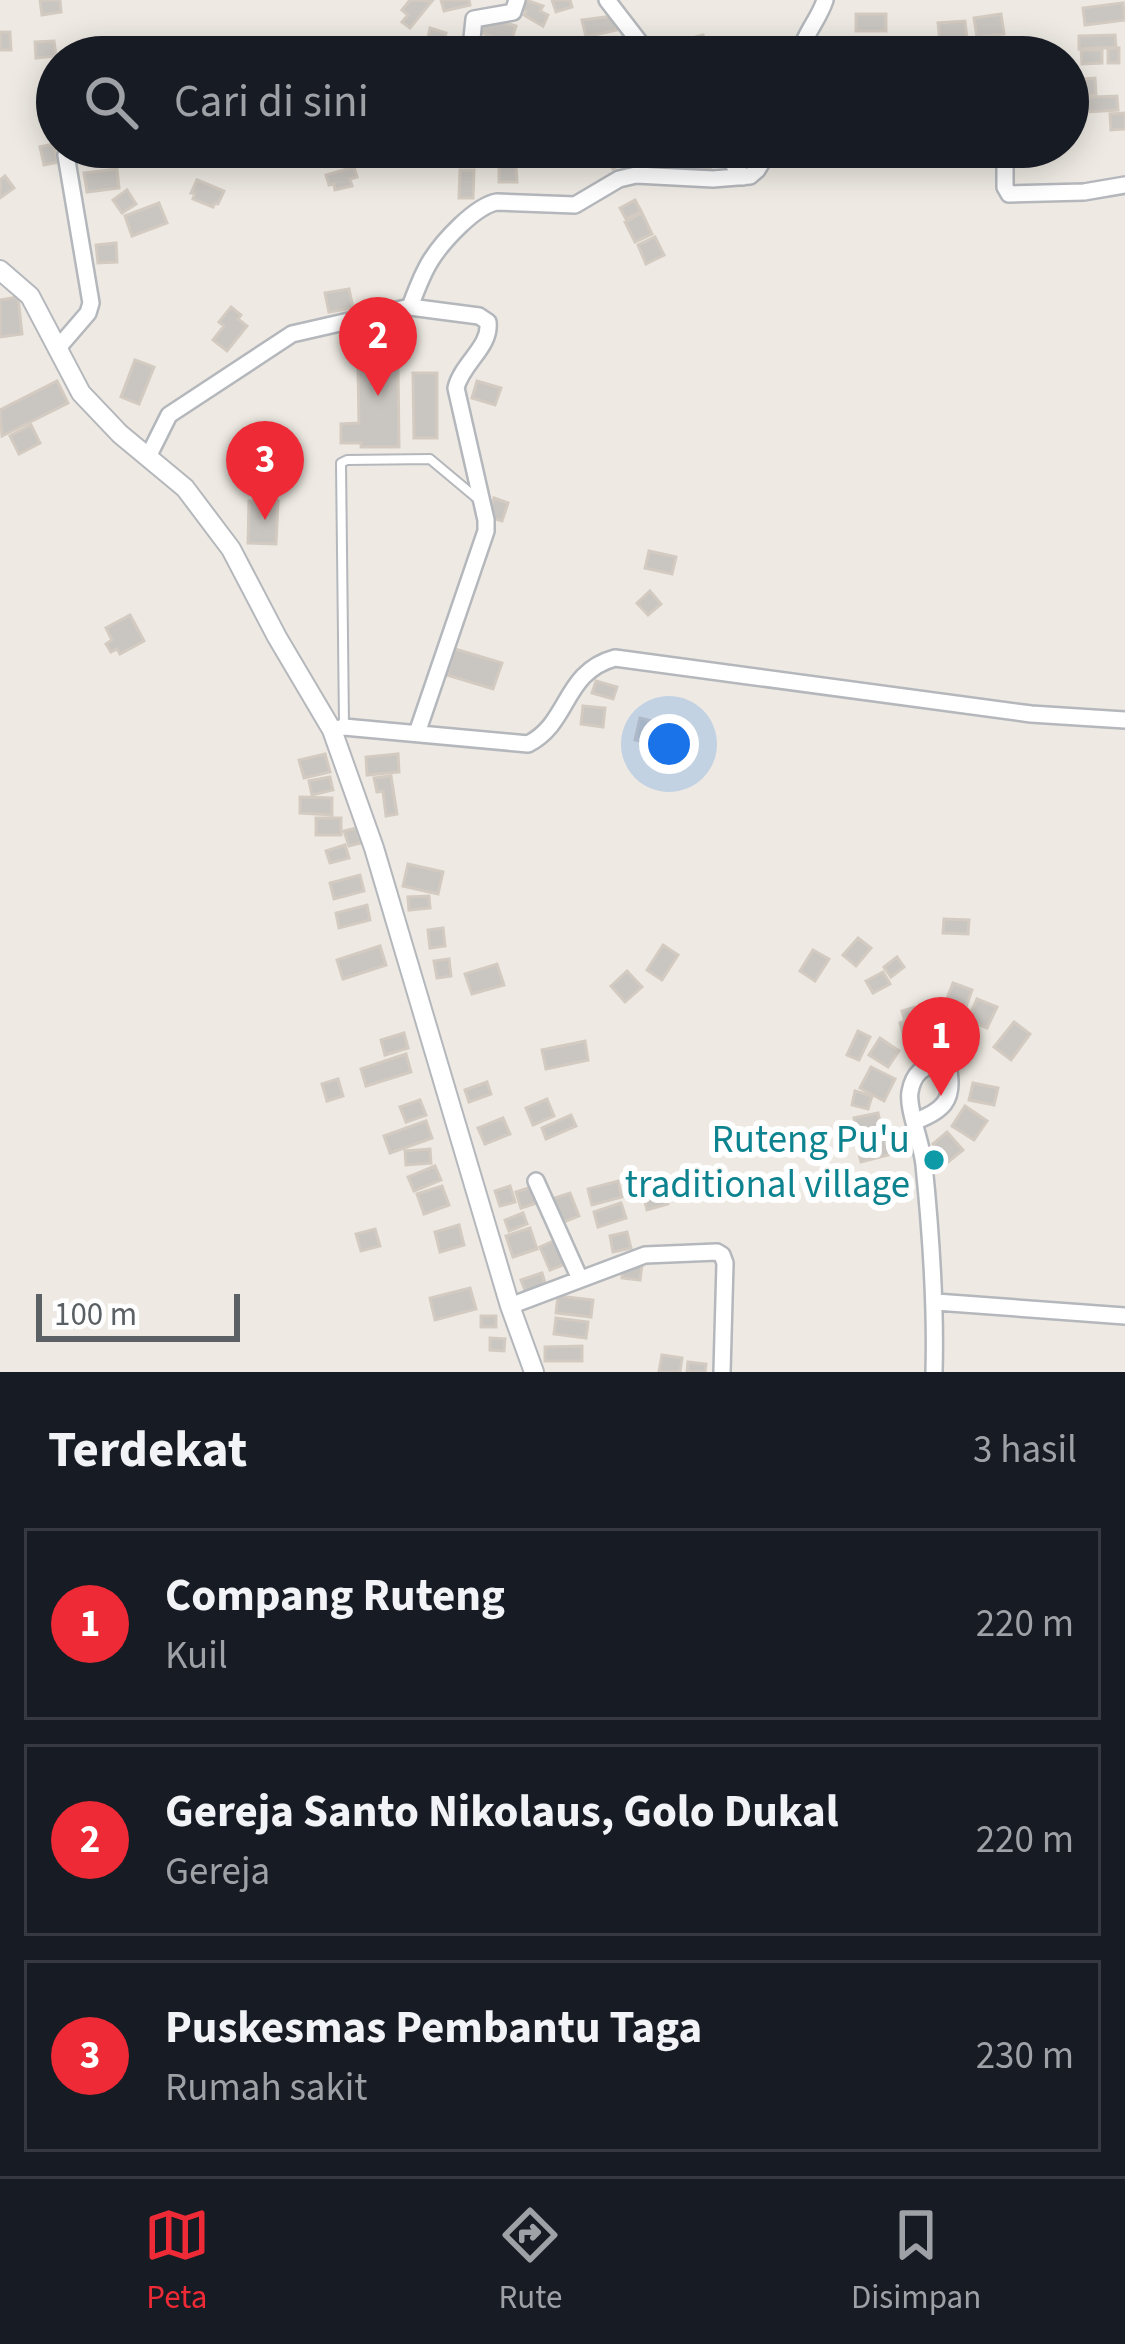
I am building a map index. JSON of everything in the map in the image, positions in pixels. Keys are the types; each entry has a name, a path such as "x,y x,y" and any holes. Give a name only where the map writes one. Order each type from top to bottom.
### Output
{"street":[{"path":"472,36 474,19 513,12 517,0"},
{"path":"608,0 635,36"},
{"path":"807,36 825,0"},
{"path":"57,350 91,303 68,168"},
{"path":"736,168 743,177"},
{"path":"410,307 434,256 487,204 575,205 619,179 743,177 757,168"},
{"path":"1005,168 1009,194 1125,184"},
{"path":"0,270 30,296 81,393 185,488 231,549 286,652 338,728 511,1306 535,1372"},
{"path":"148,457 170,415 281,340 309,328 410,307 484,318 490,327 487,338 461,373 456,388 486,520 484,536 417,733"},
{"path":"338,728 528,744 543,734 584,674 616,658 1031,714 1125,721"},
{"path":"916,1121 924,1158 936,1302 934,1372"},
{"path":"536,1181 580,1279"},
{"path":"511,1306 629,1260 659,1252 712,1250 720,1253 724,1263 722,1372"},
{"path":"936,1302 1125,1316"}],"lane":[{"path":"338,728 340,463 430,459 482,503"}],"building":[{"path":"40,0 60,0 61,12 42,15"},
{"path":"410,0 432,1 410,28 402,22 408,15 402,10"},
{"path":"441,0 469,0 470,5 444,11"},
{"path":"526,0 543,6 540,11 548,15 543,26 524,15 521,9"},
{"path":"552,0 570,0 572,7 556,12"},
{"path":"1123,3 1125,20 1085,25 1083,8"},
{"path":"856,14 886,14 886,31 856,31"},
{"path":"1001,14 1004,34 977,36 974,18"},
{"path":"613,16 617,30 586,36 582,20"},
{"path":"486,17 516,26 513,36 481,33"},
{"path":"965,21 967,36 939,36 938,23"},
{"path":"430,28 446,33 445,36 428,36"},
{"path":"0,32 10,32 11,50 0,50"},
{"path":"1115,35 1116,47 1089,48 1089,36 1079,36"},
{"path":"1119,48 1119,63 1108,63 1108,49"},
{"path":"1089,50 1102,50 1102,63 1089,64"},
{"path":"1089,78 1095,78 1096,95 1089,96"},
{"path":"1117,96 1118,110 1089,112 1089,97"},
{"path":"1125,113 1125,129 1111,130 1110,114"},
{"path":"354,168 357,177 350,179 352,186 335,190 326,175"},
{"path":"499,168 516,168 517,182 499,182"},
{"path":"117,169 119,188 87,192 84,173"},
{"path":"460,170 474,170 473,198 459,198"},
{"path":"5,176 14,188 0,198 0,180"},
{"path":"197,180 224,191 218,204 213,207 193,199"},
{"path":"127,190 136,204 122,213 113,200"},
{"path":"635,200 641,211 626,219 620,208"},
{"path":"159,203 167,223 132,236 125,216"},
{"path":"642,213 652,234 635,242 625,222"},
{"path":"655,237 664,255 646,264 638,245"},
{"path":"116,243 117,262 98,263 96,245"},
{"path":"349,289 353,308 329,312 325,293"},
{"path":"18,297 22,334 0,337 0,300"},
{"path":"231,307 247,326 227,351 213,340"},
{"path":"135,360 154,367 139,404 121,397"},
{"path":"398,367 399,447 341,443 341,424 359,423 358,368"},
{"path":"413,373 437,373 437,438 414,438"},
{"path":"57,381 68,403 2,436 0,410"},
{"path":"477,381 501,388 495,405 472,398"},
{"path":"31,425 40,443 19,454 10,436"},
{"path":"494,498 508,503 502,521 488,517"},
{"path":"249,501 278,501 276,544 248,543"},
{"path":"649,551 676,557 672,574 645,568"},
{"path":"650,591 661,604 648,615 637,603"},
{"path":"130,615 144,641 120,654 117,649 111,652 106,628"},
{"path":"455,649 502,663 493,689 447,675"},
{"path":"596,681 617,687 613,699 592,693"},
{"path":"583,706 605,708 603,727 581,724"},
{"path":"640,718 664,724 659,746 635,740"},
{"path":"325,754 330,772 304,778 299,760"},
{"path":"398,754 399,772 367,775 366,757"},
{"path":"391,776 397,814 386,816 383,791 377,792 374,778"},
{"path":"330,777 333,790 312,795 309,781"},
{"path":"300,797 332,798 332,815 300,813"},
{"path":"316,818 341,818 341,835 316,835"},
{"path":"356,828 361,843 349,846 344,831"},
{"path":"345,845 349,858 330,863 326,851"},
{"path":"408,864 443,872 438,894 403,886"},
{"path":"360,875 364,891 334,899 330,883"},
{"path":"429,896 430,908 409,910 408,897"},
{"path":"367,905 370,920 339,928 336,913"},
{"path":"944,919 969,920 968,934 943,933"},
{"path":"443,928 445,946 430,948 428,930"},
{"path":"858,938 871,948 856,966 843,955"},
{"path":"663,945 678,955 662,980 647,970"},
{"path":"380,946 386,965 343,979 337,960"},
{"path":"813,950 829,959 815,981 800,971"},
{"path":"897,957 904,967 891,977 884,967"},
{"path":"449,959 451,976 437,978 434,961"},
{"path":"497,964 504,985 472,994 465,974"},
{"path":"627,971 642,987 625,1002 611,986"},
{"path":"883,972 890,984 873,993 866,981"},
{"path":"953,983 972,990 961,1021 941,1014"},
{"path":"977,999 997,1007 987,1028 968,1020"},
{"path":"915,1007 931,1039 907,1047 900,1023 905,1021 902,1011"},
{"path":"1014,1022 1030,1034 1011,1060 994,1047"},
{"path":"858,1031 870,1037 859,1060 847,1055"},
{"path":"404,1033 408,1048 385,1055 381,1040"},
{"path":"880,1038 899,1051 888,1067 869,1055"},
{"path":"585,1041 588,1060 546,1069 542,1050"},
{"path":"406,1054 411,1072 366,1086 361,1069"},
{"path":"871,1067 895,1079 884,1101 860,1088"},
{"path":"338,1079 343,1096 327,1101 322,1084"},
{"path":"487,1082 491,1094 469,1102 465,1090"},
{"path":"973,1083 998,1088 994,1105 969,1100"},
{"path":"855,1091 872,1096 868,1109 852,1105"},
{"path":"547,1099 554,1116 533,1125 526,1108"},
{"path":"420,1100 426,1115 406,1122 400,1107"},
{"path":"965,1106 987,1121 974,1140 952,1126"},
{"path":"878,1113 881,1126 857,1131 854,1118"},
{"path":"571,1115 576,1126 546,1139 542,1128"},
{"path":"503,1118 510,1134 485,1144 478,1128"},
{"path":"426,1121 432,1138 390,1153 384,1136"},
{"path":"886,1129 892,1154 861,1162 855,1137"},
{"path":"947,1132 963,1150 948,1162 933,1144"},
{"path":"430,1149 431,1163 406,1165 405,1151"},
{"path":"435,1166 441,1180 414,1191 408,1177"},
{"path":"618,1181 622,1197 592,1205 588,1189"},
{"path":"442,1186 449,1205 424,1214 417,1194"},
{"path":"510,1186 515,1202 500,1206 495,1191"},
{"path":"535,1186 540,1202 521,1208 516,1192"},
{"path":"664,1188 668,1204 647,1210 643,1193"},
{"path":"570,1193 579,1216 561,1223 552,1199"},
{"path":"621,1203 626,1218 598,1227 594,1212"},
{"path":"523,1213 527,1224 509,1231 505,1220"},
{"path":"459,1225 464,1245 440,1252 435,1232"},
{"path":"530,1228 537,1249 513,1257 506,1236"},
{"path":"375,1229 380,1246 361,1251 356,1234"},
{"path":"627,1232 631,1248 613,1252 610,1236"},
{"path":"558,1239 568,1263 550,1270 540,1247"},
{"path":"623,1263 642,1265 640,1280 622,1278"},
{"path":"542,1273 546,1286 526,1293 521,1280"},
{"path":"470,1288 476,1309 435,1320 430,1298"},
{"path":"558,1296 593,1300 591,1317 556,1313"},
{"path":"481,1316 496,1316 496,1327 481,1327"},
{"path":"556,1318 588,1322 586,1338 554,1334"},
{"path":"490,1338 505,1339 504,1351 490,1350"},
{"path":"582,1346 582,1361 545,1361 545,1347"},
{"path":"662,1355 682,1358 680,1372 659,1372"},
{"path":"688,1362 706,1364 705,1372 687,1372"}],"place":[{"name":"Gereja Santo Nikolaus, Golo Dukal","path":"378,396"},
{"name":"Puskesmas Pembantu Taga","path":"265,520"},
{"name":"Compang Ruteng","path":"941,1096"},
{"name":"Ruteng Pu'u traditional village","path":"934,1160"}]}
